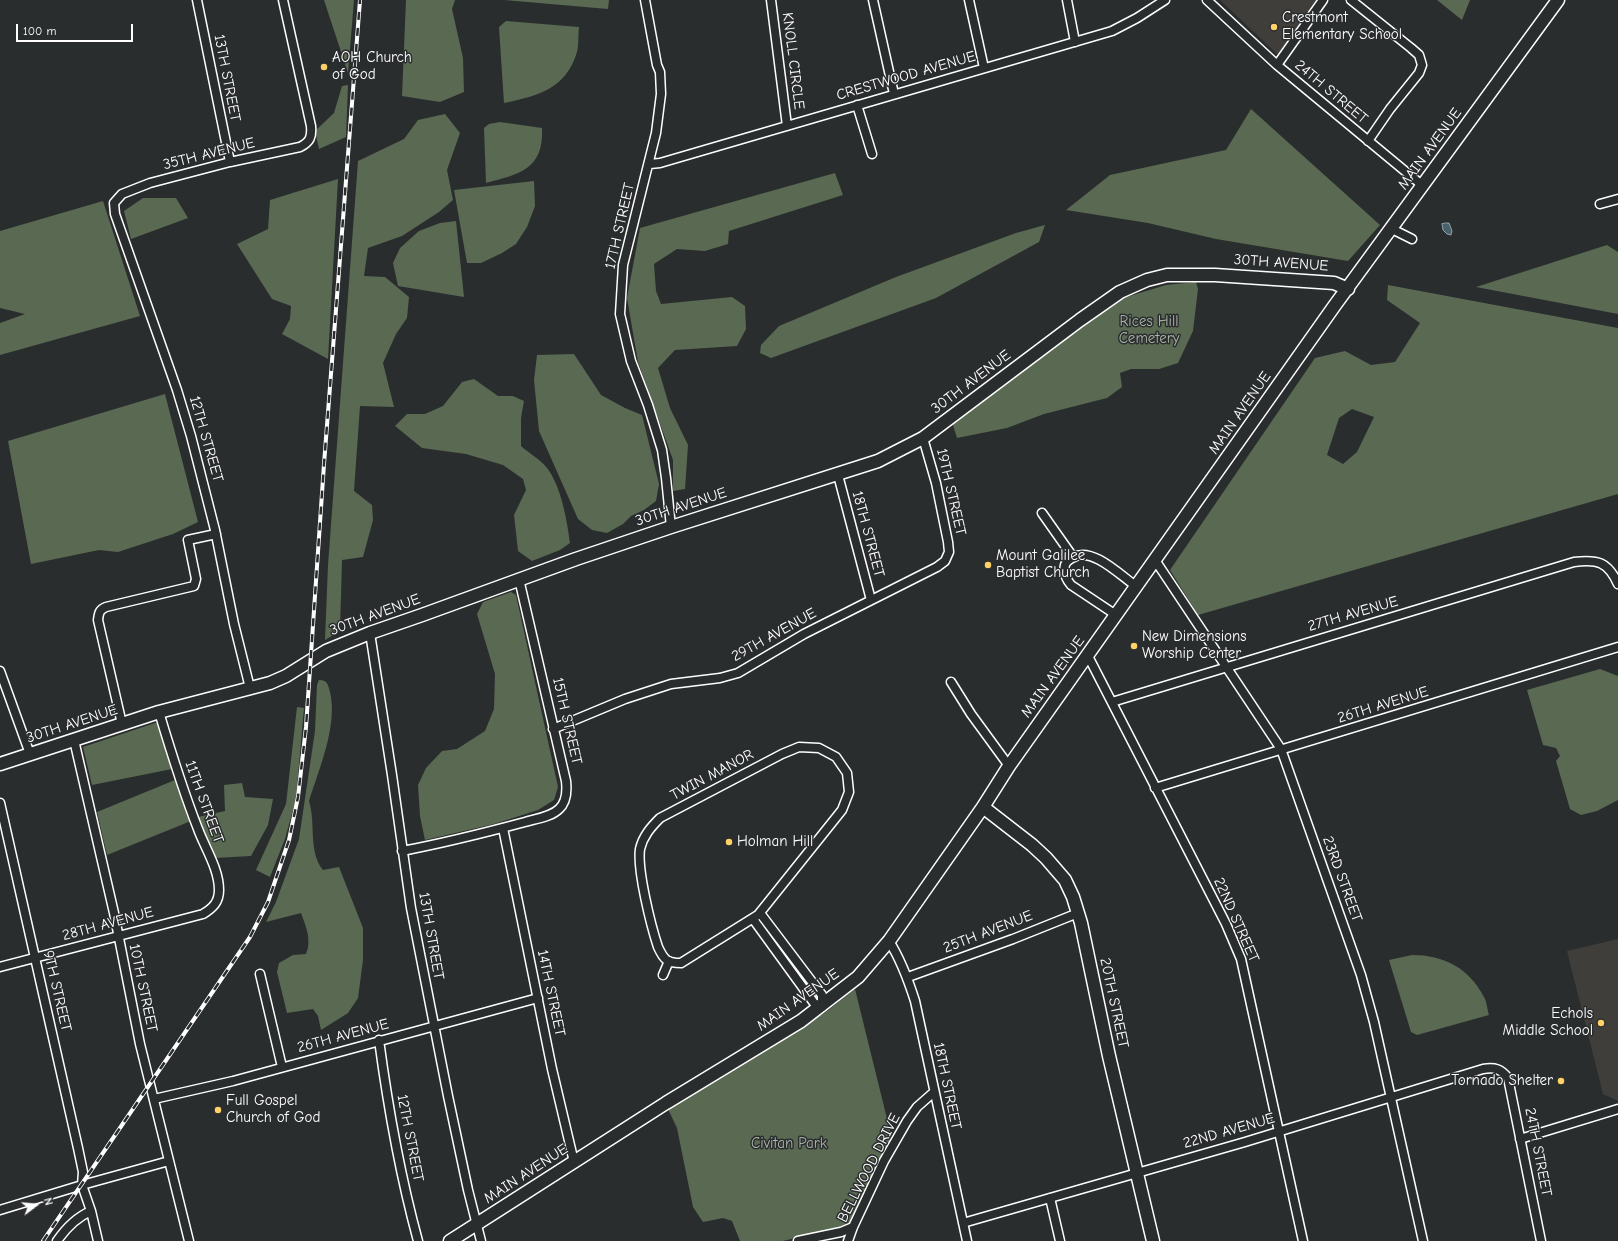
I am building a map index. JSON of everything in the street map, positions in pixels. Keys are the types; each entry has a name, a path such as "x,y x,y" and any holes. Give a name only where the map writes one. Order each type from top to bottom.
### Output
{"street":[{"name":"13TH STREET","path":"197,0 230,162"},
{"name":"35TH AVENUE","path":"114,203 122,194 150,183 230,162 300,147 307,143 312,136 309,116 283,0"},
{"name":"17TH STREET","path":"645,0 661,82 661,94 650,164 623,265 620,314 631,361 648,405 662,450 671,526"},
{"name":"KNOLL CIRCLE","path":"771,0 787,126"},
{"path":"873,0 894,94"},
{"path":"969,0 984,68"},
{"path":"1067,0 1075,42"},
{"name":"CRESTWOOD AVENUE","path":"650,164 660,163 1112,31 1137,18 1165,0"},
{"name":"24TH STREET","path":"1207,0 1277,65 1423,186"},
{"path":"1277,65 1323,0"},
{"path":"1351,0 1419,55 1422,65 1419,74 1390,109 1368,141"},
{"name":"MAIN AVENUE","path":"450,1241 666,1104 801,1021 822,1007 858,977 889,941 983,807 1009,766 1155,560 1348,289 1558,0"},
{"path":"857,105 872,154"},
{"path":"1600,204 1618,199"},
{"name":"12TH STREET","path":"114,203 115,214 177,390 189,430 216,534 234,624 250,688"},
{"path":"1392,229 1412,239"},
{"name":"30TH AVENUE","path":"0,764 160,712 270,683 286,676 326,650 370,633 671,526 838,475 878,461 923,438 1080,320 1120,292 1147,280 1167,275 1215,275 1334,283 1348,289"},
{"name":"19TH STREET","path":"923,438 937,490 946,532 948,552"},
{"name":"18TH STREET","path":"838,475 871,600"},
{"path":"1042,513 1073,557"},
{"path":"122,724 98,620 99,612 101,609 106,607 194,586 196,580 188,540 216,534"},
{"name":"29TH AVENUE","path":"553,728 671,684 720,678 738,673 804,634 937,567 945,562 948,552"},
{"path":"1116,615 1071,585 1066,579 1064,573 1065,564 1073,557 1086,554 1095,557 1137,587"},
{"name":"23RD STREET","path":"1155,560 1280,749 1361,975 1374,1022 1423,1241"},
{"name":"27TH AVENUE","path":"1112,702 1574,562 1593,560 1603,563 1610,570 1618,584"},
{"name":"15TH STREET","path":"503,828 543,817 559,810 565,801 566,791 566,781 519,579"},
{"name":"13TH STREET","path":"370,633 410,908 468,1190 481,1241"},
{"name":"26TH AVENUE","path":"1155,788 1618,647"},
{"name":"22ND STREET","path":"1088,656 1226,924 1241,959 1303,1241"},
{"path":"1,673 30,754"},
{"path":"951,682 970,714 1009,766"},
{"name":"11TH STREET","path":"160,712 181,784 216,874 219,892 218,901"},
{"name":"10TH STREET","path":"74,740 118,936 130,999 189,1241"},
{"name":"TWIN MANOR","path":"799,747 819,748 836,757 847,773 849,792 842,810 760,913 753,919 681,963 671,963 663,957 655,938 640,868 640,849 648,830 660,818 782,754 799,747"},
{"name":"9TH STREET","path":"0,804 82,1166 82,1185"},
{"name":"20TH STREET","path":"983,807 1032,845 1046,858 1065,880 1073,897 1078,913 1109,1056 1153,1241"},
{"path":"402,850 503,828"},
{"name":"14TH STREET","path":"503,828 552,1069 574,1162"},
{"name":"28TH AVENUE","path":"0,967 203,914 212,909 218,901"},
{"path":"753,919 814,1003 822,1007 822,995 760,913"},
{"name":"25TH AVENUE","path":"908,977 1013,939 1078,913"},
{"name":"18TH STREET","path":"889,941 901,961 908,977 915,1001 967,1241"},
{"path":"663,975 669,961"},
{"path":"260,974 282,1067"},
{"name":"26TH AVENUE","path":"154,1099 233,1081 379,1040 434,1027 538,998"},
{"name":"12TH STREET","path":"379,1040 385,1086 418,1241"},
{"name":"22ND AVENUE","path":"963,1223 1279,1131 1483,1069 1493,1067 1502,1070"},
{"name":"24TH STREET","path":"1502,1070 1508,1078 1541,1241"},
{"name":"BELLWOOD DRIVE","path":"848,1241 852,1228 884,1161 907,1120 917,1107 934,1092"},
{"path":"1520,1139 1618,1109"},
{"path":"0,1210 169,1161"},
{"path":"82,1185 91,1211 98,1241"},
{"path":"1050,1198 1060,1241"},
{"path":"57,1241 71,1224 83,1214 91,1211"},
{"path":"798,1241 841,1232 852,1228"}],"shaded area":[{"name":"Crestmont Elementary School","path":"1220,0 1317,0 1278,55"},
{"name":"Echols Middle School","path":"1618,939 1618,1101 1603,1094 1567,951"}],"green space":[{"path":"324,0 354,0 348,73"},
{"path":"406,0 455,0 452,9 463,58 464,92 440,102 402,96"},
{"path":"504,0 609,0 608,9"},
{"path":"1437,0 1470,0 1462,20"},
{"path":"506,21 579,27 577,52 566,75 558,83 539,94 504,103 499,27"},
{"path":"348,85 346,137 319,149 315,131 334,113 342,86"},
{"path":"1251,109 1380,225 1348,261 1216,239 1148,223 1066,210 1110,175 1226,150"},
{"path":"445,114 460,133 447,170 453,200 439,212 402,236 368,248 364,276 385,277 409,297 407,318 396,334 383,363 394,407 360,406 354,491 372,505 373,520 363,557 342,560 340,631 325,640 328,565 358,161 404,139 418,120"},
{"path":"500,122 542,128 542,142 539,153 528,168 486,183 484,128 489,124"},
{"path":"835,173 843,195 729,231 728,244 705,251 677,249 654,264 656,291 661,304 732,297 745,306 746,329 737,346 675,350 658,368 670,408 688,445 685,489 673,491 673,460 638,362 627,298 640,228"},
{"path":"338,179 328,359 282,334 290,319 291,306 272,299 237,244 268,229 270,200"},
{"path":"534,181 535,206 527,227 516,244 502,253 481,263 467,263 454,190"},
{"path":"143,198 176,198 188,218 131,239 124,211"},
{"path":"103,201 140,316 0,355 0,323 25,314 0,308 0,231"},
{"path":"456,221 464,297 398,286 393,263 400,248 419,231 440,223"},
{"path":"1045,225 1039,242 936,298 771,358 760,353 761,345 779,326 896,277 1016,233"},
{"path":"1607,245 1618,252 1618,314 1476,287"},
{"name":"Rices Hill Cemetery","path":"1196,282 1198,289 1193,331 1178,363 1159,369 1131,369 1120,373 1122,387 1107,398 1044,414 1007,428 957,438 952,422 1123,298 1166,285"},
{"path":"1388,285 1618,328 1618,494 1198,615 1170,570 1315,358 1345,351 1371,365 1395,362 1420,323 1387,300","holes":["1352,409 1374,417 1357,452 1343,464 1327,455 1339,418"]},
{"path":"574,354 601,395 642,415 659,484 656,501 644,510 631,516 623,524 607,533 592,530 578,519 539,431 534,380 537,355"},
{"path":"474,379 498,396 513,396 524,401 521,418 521,446 547,468 552,475 560,494 570,543 560,550 532,561 518,551 514,515 526,490 523,479 503,465 466,454 422,448 395,426 407,414 425,414 443,406 462,382"},
{"path":"165,394 198,522 173,534 118,552 99,550 31,564 8,441"},
{"path":"511,592 516,595 558,787 554,800 538,810 494,824 425,840 420,816 418,785 426,768 442,751 457,749 485,731 494,709 495,674 477,614 483,602"},
{"path":"1600,669 1618,676 1618,800 1597,811 1581,815 1570,809 1556,761 1560,756 1556,748 1543,745 1527,690"},
{"path":"319,680 326,682 329,687 332,705 332,718 330,733 309,801 315,855 323,870 339,867 363,928 363,960 358,998 348,1013 321,1030 318,1016 313,1009 287,1013 277,972 279,963 293,955 306,954 308,949 308,939 301,913 266,922 276,902 299,839 315,731 317,685"},
{"path":"297,707 304,708 296,799 285,839 270,877 256,870 286,804"},
{"path":"158,722 172,769 92,785 83,747"},
{"path":"175,780 191,821 107,855 97,812"},
{"path":"242,783 245,797 273,799 268,825 251,856 215,858 198,817 225,811 224,785"},
{"path":"1412,955 1435,957 1454,965 1463,971 1471,978 1484,997 1489,1015 1417,1035 1411,1032 1389,960"},
{"name":"Civitan Park","path":"855,989 893,1143 852,1224 783,1241 740,1241 732,1221 723,1218 703,1222 693,1207 677,1128 668,1109 826,1012"}],"water":[{"path":"1449,223 1452,231 1451,235 1447,234 1443,230 1442,224"}],"railway":[{"path":"43,1241 250,937 268,902 289,840 298,797 306,727 324,464 360,0"}],"place":[{"name":"Crestmont Elementary School","path":"1274,27"},
{"name":"AOH Church of God","path":"324,67"},
{"name":"Mount Galilee Baptist Church","path":"988,565"},
{"name":"New Dimensions Worship Center","path":"1134,646"},
{"name":"Holman Hill","path":"729,842"},
{"name":"Echols Middle School","path":"1601,1023"},
{"name":"Tornado Shelter","path":"1561,1081"},
{"name":"Full Gospel Church of God","path":"218,1110"}]}
